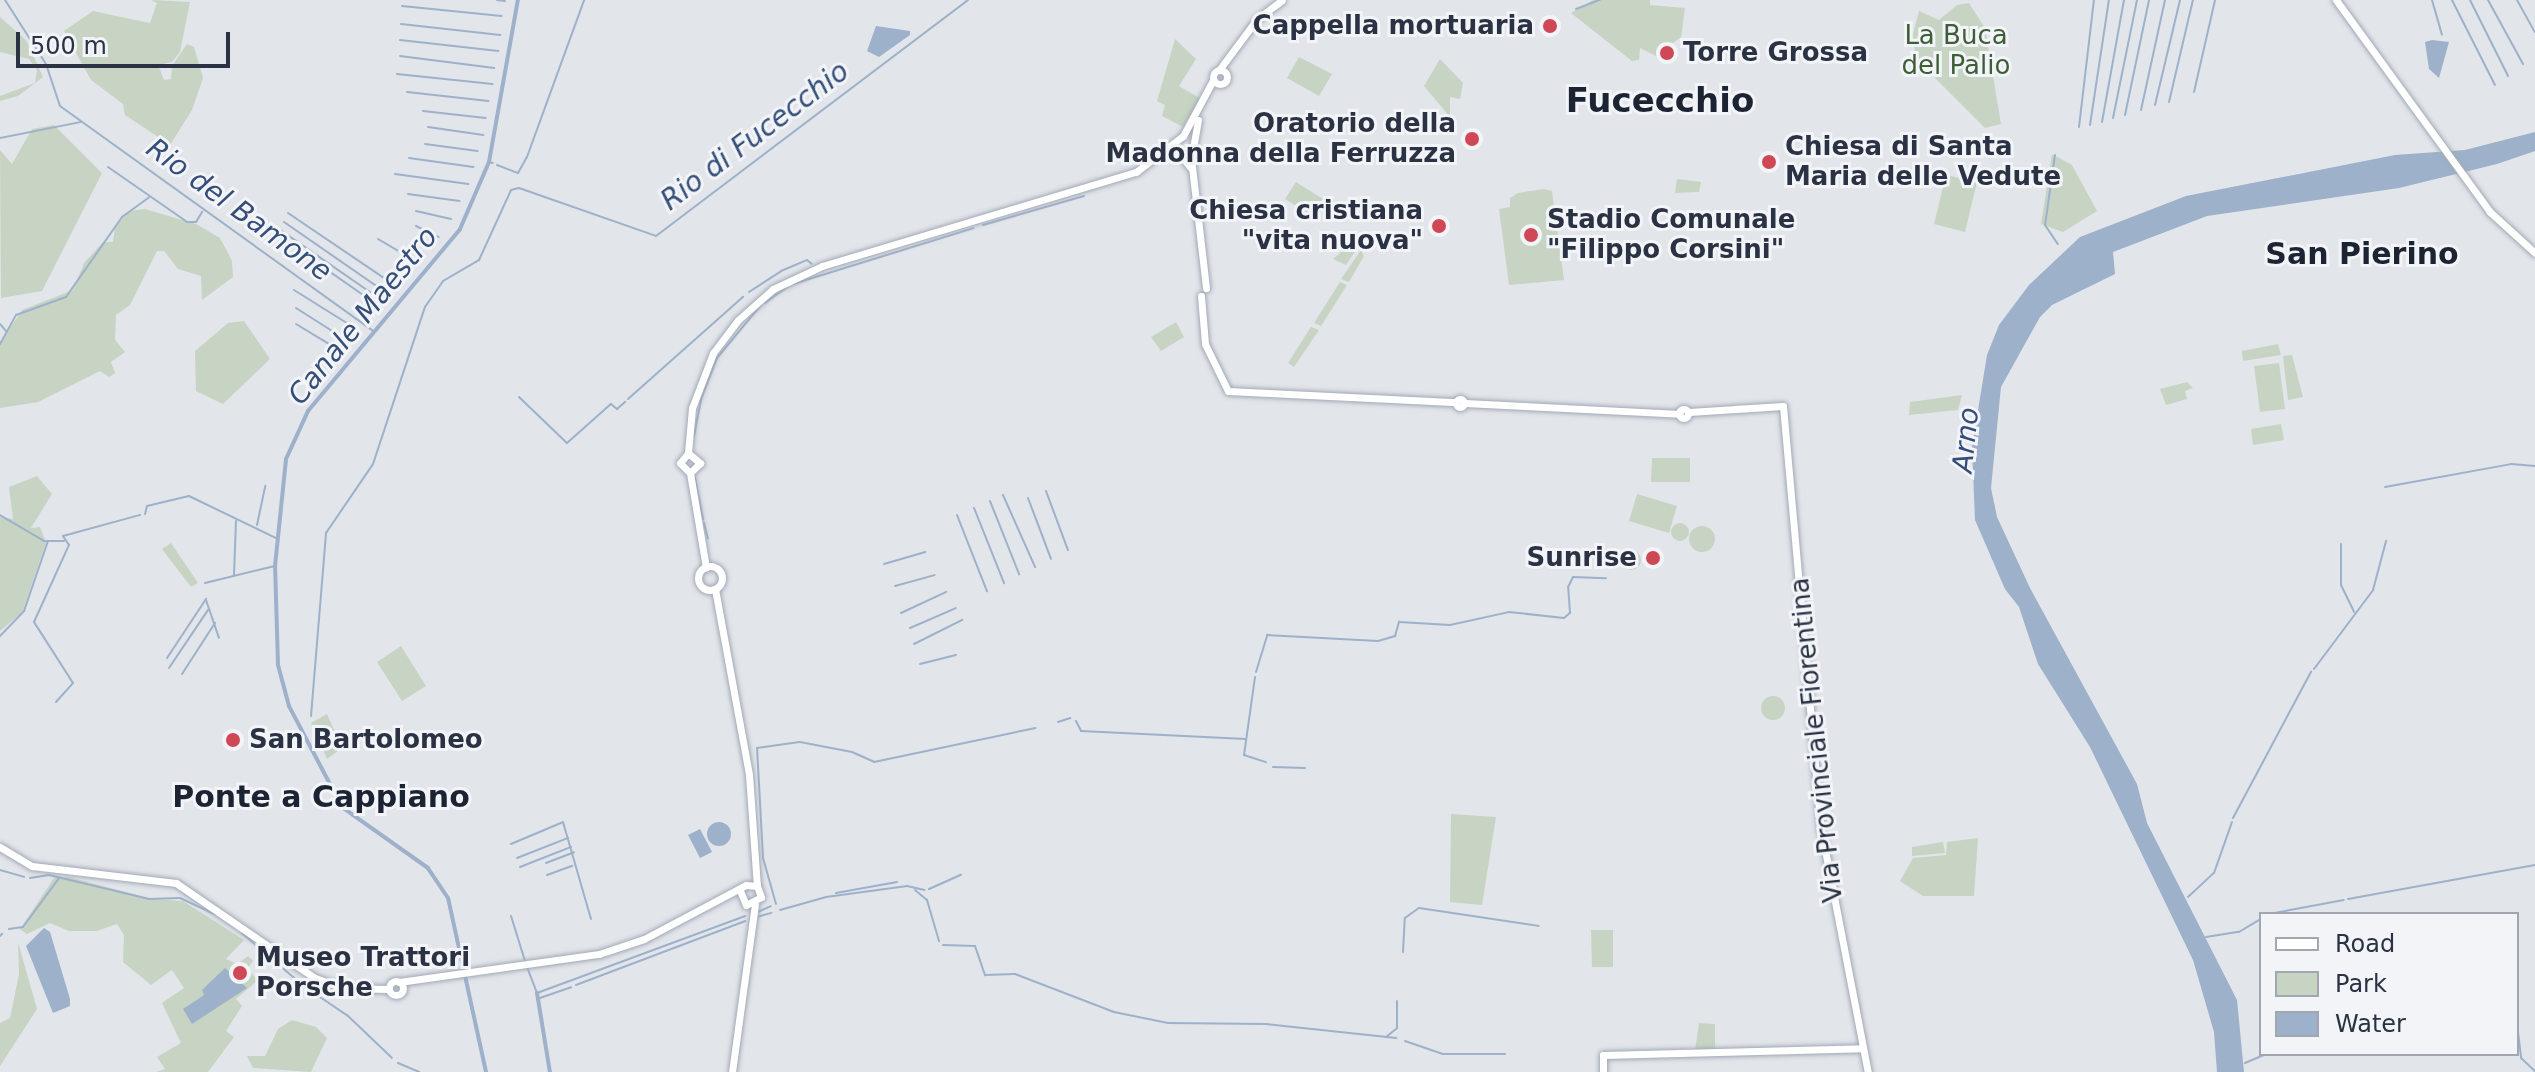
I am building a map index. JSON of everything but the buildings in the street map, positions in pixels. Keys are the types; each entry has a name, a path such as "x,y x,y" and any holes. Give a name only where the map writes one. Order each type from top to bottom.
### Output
{"main road":[{"path":"710,566 702,543 690,473 680,465 688,453 692,408 713,353 738,320 773,289 822,266 1126,176 1166,154 1203,106 1249,28 1282,0"},
{"path":"2336,0 2490,212 2535,253"},
{"path":"1216,82 1227,80 1222,71"},
{"path":"1193,173 1192,150 1203,106"},
{"path":"1177,143 1192,150"},
{"path":"1177,143 1193,173"},
{"path":"1166,154 1182,157"},
{"name":"Via Provinciale Fiorentina","path":"1193,173 1205,344 1223,387 1235,393 1684,413 1783,406 1821,829 1868,1072"},
{"path":"688,453 700,463 690,473"},
{"path":"710,566 722,570 711,591"},
{"path":"710,566 699,583 711,591 717,613 749,775 754,864 761,895 748,904 725,901"},
{"path":"0,847 32,866 176,883 315,978 344,988 388,989 392,981 401,986 623,947 725,901 743,888 757,886"},
{"path":"732,1072 750,922 743,888 754,864"},
{"path":"1603,1072 1603,1055 1863,1048"}],"green space":[{"path":"151,0 190,2 180,52 172,62 158,65 164,80 171,79 172,66 187,44 194,47 203,78 192,110 170,145 125,115 123,104 91,80 64,31 93,11 150,23 157,3"},
{"path":"1593,0 1650,0 1650,5 1685,8 1681,37 1664,50 1662,59 1640,48 1639,60 1632,61 1571,13"},
{"name":"La Buca del Palio","path":"1969,3 1985,28 2001,124 1985,128 1917,60 1912,37 1919,11 1939,20 1957,5"},
{"path":"0,17 26,40 43,77 18,96 0,101 0,96 35,83 37,70 29,59 0,52"},
{"path":"1175,39 1196,59 1179,86 1201,99 1183,127 1162,116 1165,105 1157,101"},
{"path":"1299,57 1332,74 1319,96 1287,78"},
{"path":"1440,59 1463,83 1460,99 1450,97 1450,117 1424,86"},
{"path":"54,125 102,173 42,291 1,298 0,150 12,164 32,129"},
{"path":"2052,154 2072,165 2097,211 2063,232 2041,224"},
{"path":"1946,175 1977,182 1965,232 1934,224"},
{"path":"1677,179 1701,182 1699,192 1675,193"},
{"path":"1296,182 1323,199 1310,214 1285,199"},
{"name":"Stadio Comunale \"Filippo Corsini\"","path":"1544,189 1552,191 1564,280 1509,285 1499,209 1510,207 1510,198 1518,193"},
{"path":"145,209 196,224 220,238 232,261 233,277 202,300 201,276 178,269 164,251 157,251 130,305 116,315 115,340 125,352 111,362 115,373 109,377 100,371 38,402 0,408 0,343 22,310 73,290 84,263 103,242 113,242 115,227 129,211"},
{"path":"1355,241 1358,247 1346,265 1333,259"},
{"path":"1361,250 1364,256 1349,282 1341,279"},
{"path":"1340,282 1347,285 1321,326 1314,323"},
{"path":"244,321 270,359 223,404 196,391 195,351 228,323"},
{"path":"1176,322 1184,337 1161,351 1151,337"},
{"path":"1311,327 1319,330 1294,367 1288,363"},
{"path":"2278,344 2281,355 2243,361 2242,351"},
{"path":"2292,355 2303,397 2288,400 2283,356"},
{"path":"2279,363 2285,409 2260,412 2254,366"},
{"path":"2187,382 2193,388 2185,391 2187,399 2166,405 2160,389"},
{"path":"1962,395 1958,410 1909,415 1910,402"},
{"path":"2281,424 2284,440 2253,445 2251,429"},
{"path":"1652,458 1690,458 1690,482 1651,482"},
{"path":"37,476 52,494 31,528 40,527 46,543 22,613 0,631 0,517 13,519 9,487"},
{"path":"1637,494 1677,506 1669,533 1629,521"},
{"path":"1680,523 1689,532 1680,541 1671,532"},
{"path":"1702,526 1711,530 1715,539 1711,548 1702,552 1693,548 1689,539 1693,530"},
{"path":"171,543 198,583 191,587 162,549"},
{"path":"1631,550 1638,553 1641,560 1638,567 1631,570 1624,567 1621,560 1624,553"},
{"path":"401,646 426,686 402,701 377,662"},
{"path":"1773,696 1782,699 1785,708 1782,717 1773,720 1764,717 1761,708 1764,699"},
{"path":"327,714 342,748 327,759 311,723"},
{"path":"1451,814 1496,817 1482,905 1450,902"},
{"path":"1978,838 1974,896 1923,896 1900,881 1913,858 1946,855 1947,842"},
{"path":"1943,842 1945,853 1912,856 1912,847"},
{"path":"69,877 152,899 183,901 244,940 226,959 237,964 248,956 253,961 247,969 258,980 236,999 242,1006 226,1031 234,1037 208,1072 156,1072 165,1069 157,1057 181,1043 162,1003 184,988 172,970 151,985 123,962 124,935 117,924 97,931 69,931 50,923 27,934 20,929 54,878"},
{"path":"1591,930 1613,930 1613,967 1592,967"},
{"path":"18,942 37,1009 0,1066 0,1023 10,1018 19,974"},
{"path":"292,1020 316,1027 327,1038 311,1072 253,1068 247,1056 265,1056 278,1029"},
{"path":"1699,1023 1715,1024 1715,1050 1695,1051"}],"water":[{"path":"876,26 910,31 910,35 879,57 867,51"},
{"path":"2425,42 2449,42 2439,78 2429,69"},
{"name":"Arno","path":"2535,132 2535,151 2497,164 2399,188 2207,216 2113,252 2115,274 2052,305 2040,317 2001,387 1991,488 1997,517 2030,588 2137,784 2147,823 2237,1000 2244,1072 2217,1072 2214,1032 2193,960 2090,747 2038,664 2019,607 2005,589 1975,520 1972,447 1987,355 1999,325 2029,285 2080,237 2186,196 2395,155 2465,150"},
{"path":"719,822 730,829 731,834 724,845 719,846 708,839 707,834 714,823"},
{"path":"700,829 712,852 700,858 688,835"},
{"path":"44,928 50,932 70,999 70,1006 53,1013 26,946"},
{"path":"225,968 247,988 192,1024 183,1009 204,995 202,990"}],"waterway":[{"name":"Rio del Bamone","path":"5,0 46,64 60,106 373,331"},
{"path":"497,0 505,1"},
{"name":"Canale Maestro","path":"486,1072 448,898 428,868 342,807 289,706 278,665 275,566 286,459 308,411 460,229 489,162 518,0"},
{"path":"497,165 518,173 527,157 584,0"},
{"name":"Rio di Fucecchio","path":"311,716 326,533 373,464 425,307 443,281 479,260 511,190 519,188 656,236 968,0"},
{"path":"1576,9 1600,0"},
{"path":"2079,127 2094,0"},
{"path":"2090,125 2109,0"},
{"path":"2102,122 2124,0"},
{"path":"2113,118 2137,0"},
{"path":"2125,115 2149,0"},
{"path":"2141,110 2165,0"},
{"path":"2155,105 2180,0"},
{"path":"2169,102 2193,0"},
{"path":"2194,92 2215,0"},
{"path":"2432,0 2442,35"},
{"path":"2452,0 2495,85"},
{"path":"2470,0 2508,76"},
{"path":"2488,0 2523,64"},
{"path":"2517,0 2535,32"},
{"path":"402,6 502,16"},
{"path":"401,24 500,35"},
{"path":"400,40 498,51"},
{"path":"400,56 494,68"},
{"path":"397,74 492,84"},
{"path":"407,92 489,101"},
{"path":"423,111 486,118"},
{"path":"0,138 81,122"},
{"path":"428,127 483,135"},
{"path":"425,144 478,151"},
{"path":"2055,155 2045,225 2058,244"},
{"path":"409,158 473,167"},
{"name":"Canale Maestro","path":"489,162 493,163"},
{"path":"108,167 187,222 196,222 202,212"},
{"path":"395,174 468,184"},
{"path":"408,194 460,201"},
{"path":"983,225 1084,196"},
{"path":"0,344 16,315 66,297 122,217 150,197"},
{"path":"416,211 451,219"},
{"path":"288,213 396,286"},
{"path":"284,222 388,294"},
{"path":"416,226 439,237"},
{"path":"276,227 383,301"},
{"path":"793,284 974,228"},
{"path":"280,237 379,306"},
{"path":"378,239 417,262"},
{"path":"749,292 781,271 807,260 812,264"},
{"path":"765,303 788,286"},
{"path":"294,290 358,330"},
{"path":"628,399 743,297"},
{"path":"694,436 701,399 717,358 761,305"},
{"path":"296,308 348,341"},
{"path":"0,324 6,331"},
{"path":"296,324 339,350"},
{"path":"519,397 567,443 611,404 617,409 625,402"},
{"path":"2385,487 2511,464 2535,466"},
{"path":"695,478 703,519"},
{"path":"257,525 265,486"},
{"path":"1046,491 1068,550"},
{"path":"1003,495 1035,567"},
{"path":"145,514 147,506 189,496 278,539"},
{"path":"1028,498 1051,559"},
{"path":"990,501 1019,574"},
{"path":"974,508 1004,583"},
{"path":"0,515 44,541 64,541"},
{"path":"56,702 73,683 34,622 69,545 63,536 140,515"},
{"path":"957,515 987,591"},
{"path":"234,575 236,521"},
{"path":"704,523 708,539"},
{"path":"0,636 24,611 48,541"},
{"path":"2314,669 2373,590 2386,541"},
{"path":"2341,544 2341,585 2354,612"},
{"path":"884,564 925,552"},
{"path":"205,583 275,566"},
{"path":"895,586 935,575"},
{"path":"1256,672 1267,635 1378,641 1395,636 1399,622 1450,625 1509,612 1564,618 1570,613 1568,587 1573,577 1606,578"},
{"path":"901,613 946,592"},
{"path":"167,658 206,599"},
{"path":"206,600 219,638"},
{"path":"910,628 956,608"},
{"path":"169,668 208,610"},
{"path":"914,644 962,620"},
{"path":"182,674 215,623"},
{"path":"920,664 956,655"},
{"path":"2233,818 2311,672"},
{"path":"1255,677 1244,755 1266,762"},
{"path":"1058,722 1070,718"},
{"path":"1076,721 1081,731 1246,739"},
{"path":"776,904 763,858 757,748 800,742 852,752 874,762 1035,728"},
{"path":"1273,767 1305,768"},
{"path":"511,844 563,822 591,919"},
{"path":"2188,897 2214,873 2232,822"},
{"path":"517,858 568,838"},
{"path":"520,867 571,847"},
{"path":"546,863 574,852"},
{"path":"2348,899 2535,865"},
{"path":"547,875 572,866"},
{"path":"0,870 24,877"},
{"path":"30,878 49,875 149,899 180,898 215,914"},
{"path":"929,889 961,875"},
{"path":"9,929 23,927 59,878"},
{"path":"836,893 897,882"},
{"path":"780,910 826,897 907,886 925,890"},
{"path":"915,890 927,900 939,941"},
{"path":"2280,912 2344,900"},
{"path":"758,912 771,906"},
{"path":"1403,952 1405,918 1419,908 1539,926"},
{"path":"757,917 771,913"},
{"path":"511,916 525,961"},
{"path":"527,967 537,993 745,916"},
{"path":"2206,937 2239,932 2259,920"},
{"path":"576,985 745,921"},
{"path":"242,933 308,990"},
{"path":"943,945 975,946 985,975 1015,974 1114,1012 1168,1023 1266,1024 1396,1038"},
{"path":"537,999 571,987"},
{"path":"314,993 347,1015 392,1058"},
{"path":"537,993 550,1072"},
{"path":"1386,1037 1397,1028 1397,1001"},
{"path":"1405,1041 1443,1054 1505,1054"},
{"path":"2519,1041 2521,1058 2535,1071"},
{"path":"2245,1063 2261,1056"},
{"path":"398,1063 419,1072"}],"place":[{"name":"Cappella mortuaria","path":"1550,26"},
{"name":"Torre Grossa","path":"1667,53"},
{"name":"Oratorio della Madonna della Ferruzza","path":"1472,139"},
{"name":"Chiesa di Santa Maria delle Vedute","path":"1769,162"},
{"name":"Chiesa cristiana \"vita nuova\"","path":"1439,226"},
{"name":"Stadio Comunale \"Filippo Corsini\"","path":"1531,235"},
{"name":"Sunrise","path":"1653,558"},
{"name":"San Bartolomeo","path":"233,740"},
{"name":"Museo Trattori Porsche","path":"240,973"}],"district":[{"name":"Fucecchio","path":"1660,101"},
{"name":"San Pierino","path":"2362,254"},
{"name":"Ponte a Cappiano","path":"321,797"}]}
